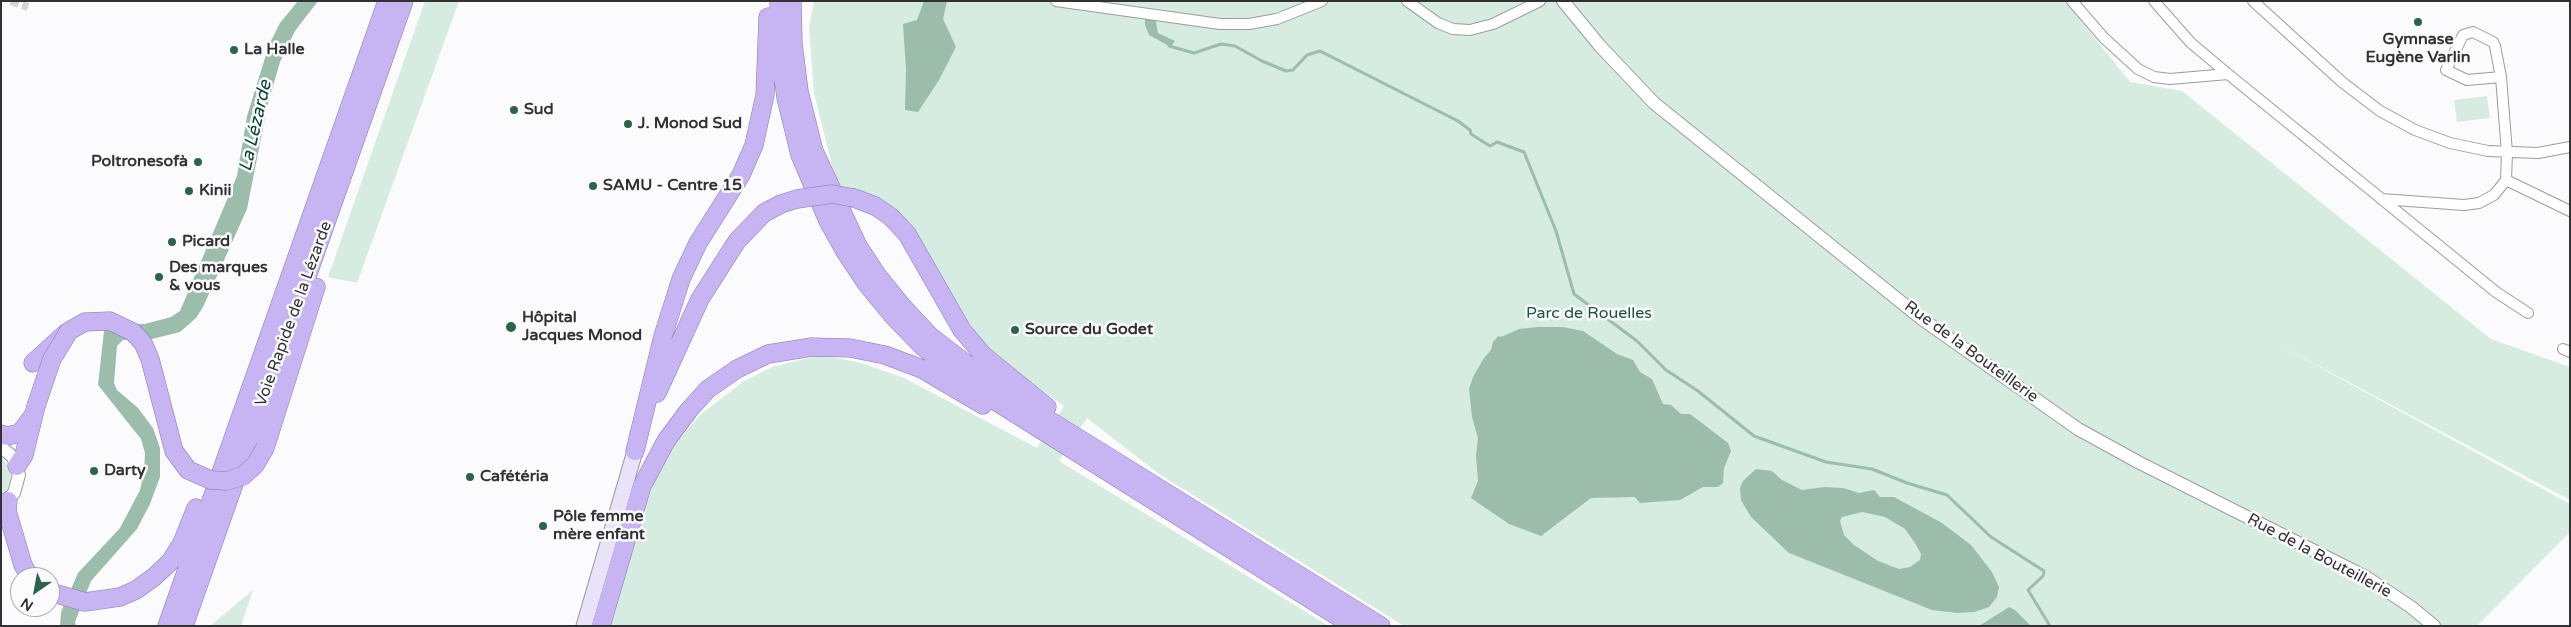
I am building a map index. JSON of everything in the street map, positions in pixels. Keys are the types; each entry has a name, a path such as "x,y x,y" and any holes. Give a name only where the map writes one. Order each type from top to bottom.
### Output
{"highway":[{"name":"Voie Rapide de la Lézarde","path":"167,626 386,1"},
{"name":"Voie Rapide de la Lézarde","path":"184,626 404,1"},
{"path":"635,451 663,336 681,279 698,243 741,175 757,136 764,95 769,1"},
{"path":"779,1 780,44 786,98 800,155 828,221 866,283 923,347 984,394 1381,626"},
{"path":"792,1 793,44 799,91 814,151 840,211 877,275 930,336 999,389 1114,469 1353,626"},
{"path":"33,363 69,331 85,322 110,321 133,332 143,343 150,359 174,451 188,470 211,480 226,481 242,476 255,465 265,448 324,259 339,189"},
{"path":"635,451 700,298 736,243 764,213 781,204 797,199 832,194 854,198 875,206 891,218 906,234 962,330 983,355 1114,469"},
{"path":"60,596 85,602 120,597 136,590 154,578 170,562 182,543 281,300"},
{"path":"20,461 52,359 69,331"},
{"path":"601,626 642,486 666,441 708,388 737,369 768,354 812,347 850,348 885,355 922,369 1114,469"},
{"path":"3,439 25,429 36,406"},
{"path":"4,504 24,567"}],"main road":[{"path":"584,626 635,451"}],"street":[{"path":"1056,1 1220,24 1249,24 1277,18 1322,1"},
{"path":"1406,1 1438,23 1453,29 1470,30 1493,24 1540,1"},
{"name":"Rue de la Bouteillerie","path":"1563,1 1600,46 1654,103 1922,319 2078,429 2138,462 2366,577 2411,607 2434,626"},
{"path":"2072,1 2104,38 2138,69 2154,77 2170,79 2228,74"},
{"path":"2154,1 2191,43 2228,74 2496,292 2528,313"},
{"path":"2253,1 2342,82 2390,117 2415,130 2450,143 2507,153 2538,153 2570,147"},
{"path":"2381,198 2464,205 2479,203 2494,194 2506,180 2507,153 2501,77 2493,42 2473,32 2464,35 2446,70 2467,80 2501,77"},
{"path":"2506,180 2570,211"},
{"path":"3,439 13,457 20,461 17,488 4,504"}],"green space":[{"path":"425,1 459,1 357,283 328,277"},
{"name":"Parc de Rouelles","path":"814,1 2065,1 2130,82 2182,91 2491,339 2570,367 2570,500 2277,344 2570,504 2570,532 2477,626 1404,626 1159,474 1087,418 1059,461 1329,626 608,626 656,475 676,443 700,415 744,381 772,367 821,355 861,363 904,378 1037,448 1064,406 1013,370 980,341 923,247 899,214 867,193 837,186 814,93 809,28"},
{"path":"2487,96 2490,118 2457,122 2454,100"},
{"path":"1,456 10,468 11,476 8,489 1,497"},
{"path":"253,590 241,626 210,626"}],"water":[{"name":"La Lézarde","path":"298,1 318,1 295,31 280,62 268,103 247,209 203,307 196,318 180,332 152,339 123,340 117,346 114,383 117,390 138,408 153,428 160,448 160,477 150,504 137,529 91,581 75,622 76,626 60,626 61,612 78,573 120,528 140,490 144,472 145,453 141,439 98,385 104,331 113,324 145,324 171,317 180,311 237,176 247,116 269,45 280,23"},
{"path":"924,1 947,1 943,19 956,47 939,80 918,112 905,110 906,69 903,24 917,20"},
{"path":"1145,14 1155,16 1158,33 1175,41 1171,47 1149,35 1145,25"},
{"path":"1563,327 1583,331 1617,354 1633,360 1640,372 1652,379 1663,404 1671,405 1681,414 1690,414 1728,443 1731,451 1724,468 1723,483 1718,487 1703,487 1680,500 1640,503 1635,497 1591,498 1541,536 1509,524 1471,498 1478,481 1476,456 1478,438 1472,417 1469,389 1473,377 1498,336 1501,337 1519,329"},
{"path":"1756,469 1772,471 1782,480 1802,490 1824,487 1843,488 1859,493 1874,490 1880,497 1894,497 1942,523 1971,545 1992,572 1999,587 1997,597 1989,607 1974,612 1957,613 1932,610 1789,553 1751,517 1741,500 1740,488 1743,481","holes":["1862,512 1885,517 1905,529 1921,554 1920,560 1910,567 1899,569 1878,561 1854,545 1844,535 1840,521 1842,517"]},
{"path":"2009,607 2015,610 2031,626 1979,626"}],"waterway":[{"path":"1169,46 1194,53 1221,44 1235,46 1262,61 1286,71 1293,70 1307,55 1320,51 1458,121 1470,130 1471,134 1490,146 1497,142 1524,152 1556,231 1574,294 1637,341 1666,370 1698,391 1754,436 1826,462 1872,469 1907,483 1947,495 1991,537 2044,571 2043,576 2028,590 2050,626"}],"tunnel":[{"path":"11,1 28,7"}],"place":[{"name":"Gymnase Eugène Varlin","path":"2418,22"},
{"name":"La Halle","path":"234,50"},
{"name":"Sud","path":"514,110"},
{"name":"J. Monod Sud","path":"628,124"},
{"name":"Poltronesofà","path":"198,162"},
{"name":"SAMU - Centre 15","path":"593,186"},
{"name":"Kinii","path":"189,191"},
{"name":"Picard","path":"172,242"},
{"name":"Des marques & vous","path":"159,277"},
{"name":"Hôpital Jacques Monod","path":"511,327"},
{"name":"Source du Godet","path":"1015,330"},
{"name":"Darty","path":"94,471"},
{"name":"Cafétéria","path":"470,477"},
{"name":"Pôle femme mère enfant","path":"543,526"}]}
